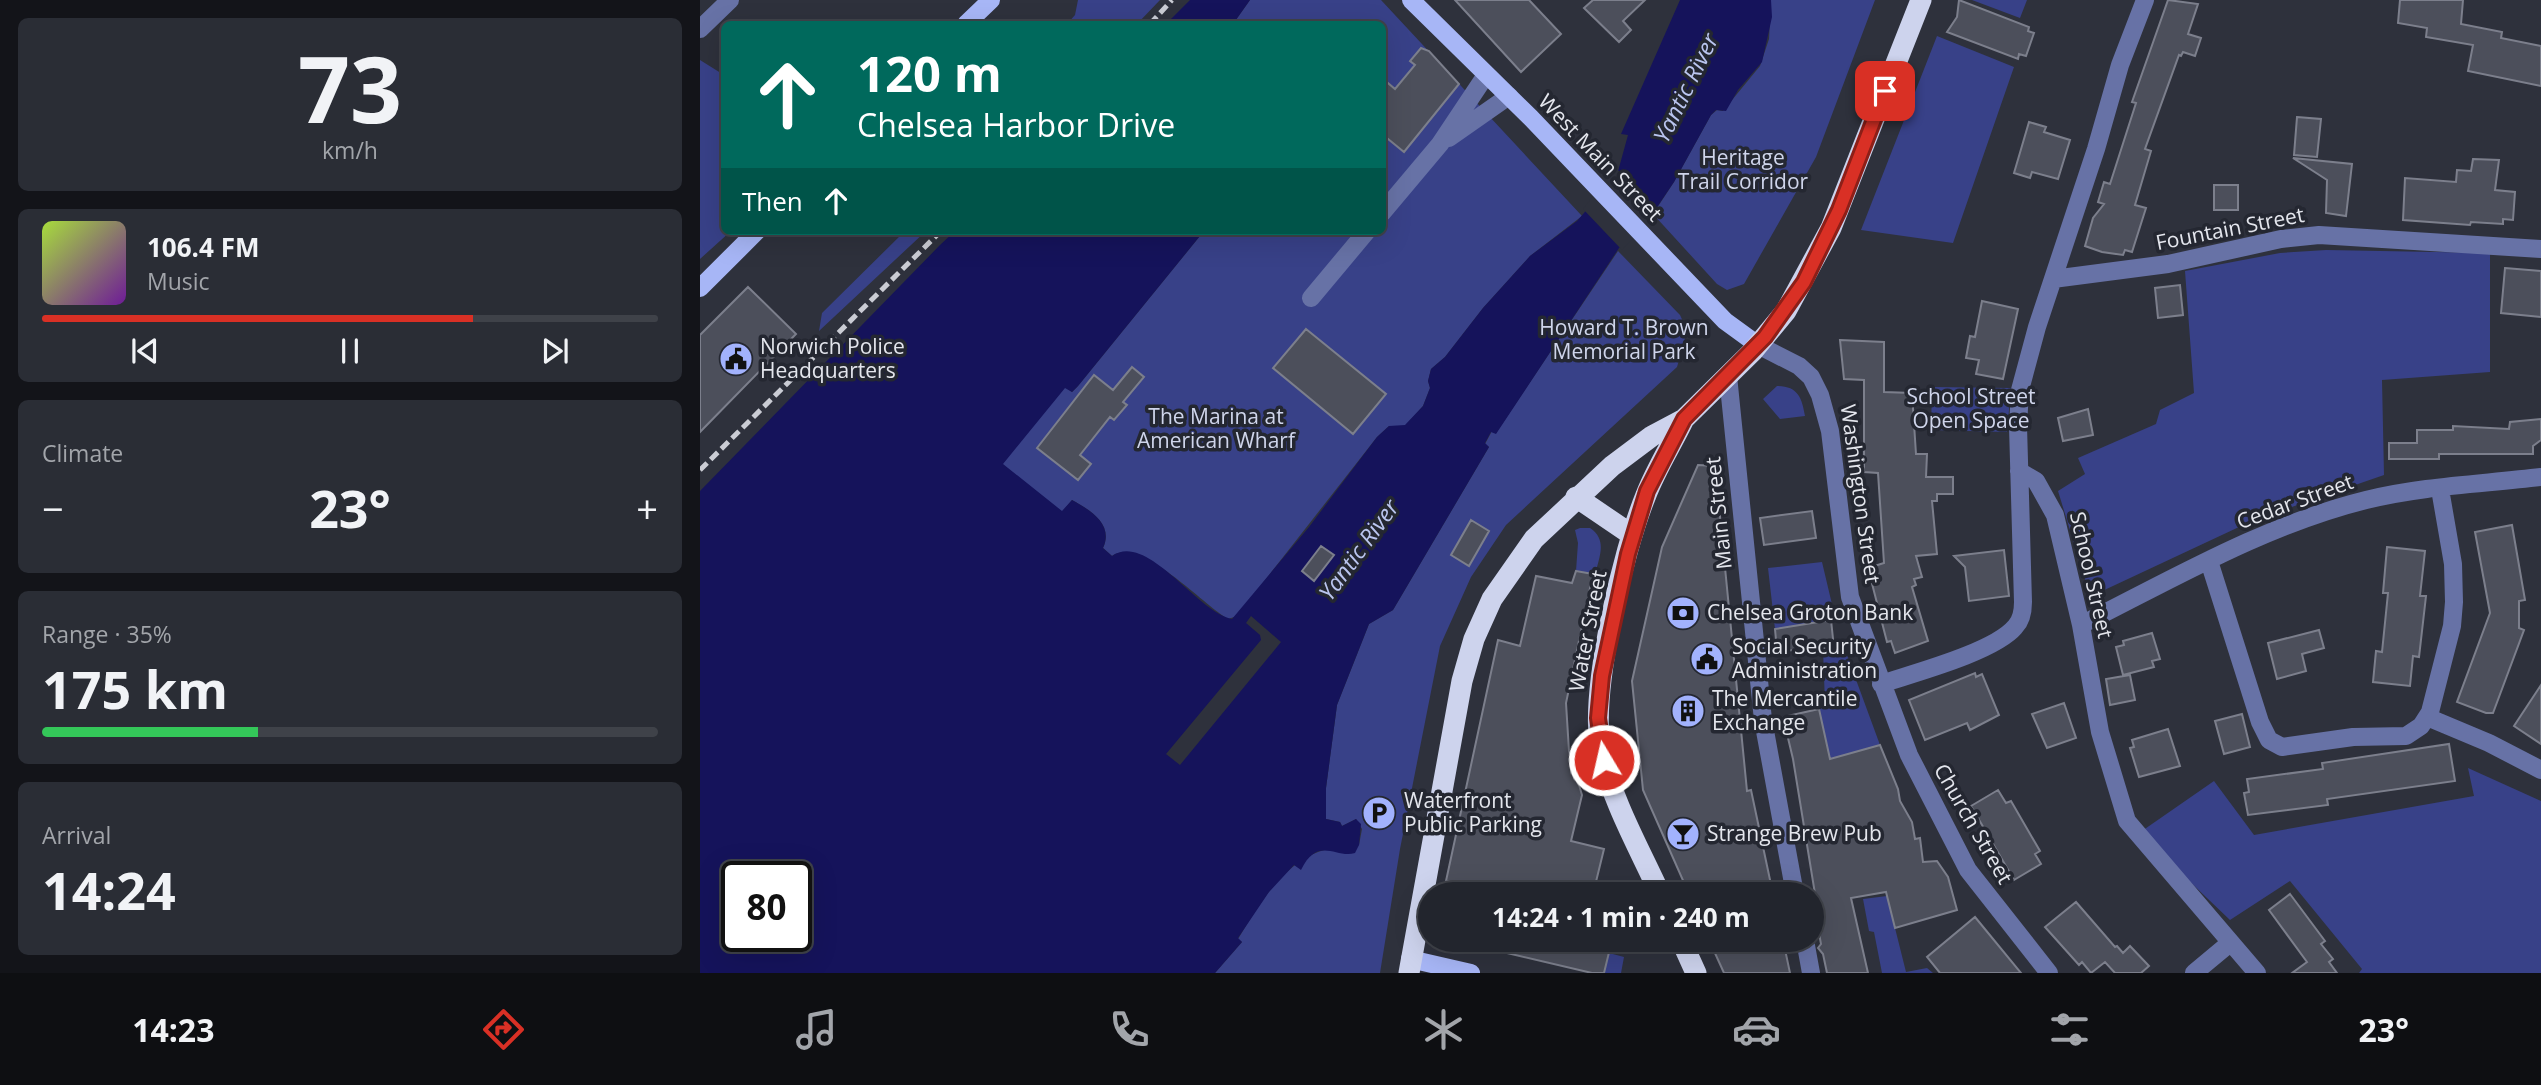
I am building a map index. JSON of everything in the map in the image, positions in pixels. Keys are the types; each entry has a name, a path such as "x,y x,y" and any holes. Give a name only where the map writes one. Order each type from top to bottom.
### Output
{"highway":[{"path":"1410,966 1460,693 1474,639 1492,599 1516,561 1576,497 1637,447 1684,419 1758,345 1793,299 1831,228 1921,0"},
{"name":"Water Street","path":"1655,882 1616,797 1599,738 1602,676 1633,535 1649,486 1684,419"},
{"path":"1576,497 1633,535"},
{"path":"1686,952 1696,973"}],"main road":[{"path":"969,21 991,0"},
{"name":"West Main Street","path":"1416,2 1725,321 1758,345"},
{"path":"700,288 753,235"},
{"path":"1410,966 1471,973"}],"street":[{"path":"700,29 730,0"},
{"path":"1881,684 1996,642 2018,624 2023,602 2019,471 2020,390 2120,65 2145,0"},
{"path":"1386,208 1440,144 1486,75"},
{"path":"1440,144 1509,96"},
{"path":"1311,298 1364,235"},
{"name":"Fountain Street","path":"2053,279 2168,264 2281,239 2319,235 2541,249"},
{"name":"Washington Street","path":"1758,345 1804,369 1825,405 1850,597 1881,684"},
{"name":"Main Street","path":"1728,376 1763,720 1793,882"},
{"name":"School Street","path":"2019,471 2036,481 2051,506 2081,625 2100,732 2127,821 2257,973"},
{"name":"Cedar Street","path":"2081,625 2209,561 2308,517 2368,499 2541,477"},
{"path":"2209,561 2260,722 2273,744 2282,747 2353,737 2406,736 2427,717 2452,626 2453,564 2440,489"},
{"name":"Church Street","path":"1881,684 1921,782 1962,861 1987,897 2049,973"},
{"path":"2427,717 2489,743 2541,770"},
{"path":"2194,973 2230,943"},
{"path":"1807,952 1811,973"}],"green space":[{"path":"1078,0 1160,0 1140,21 1070,21 1075,15"},
{"name":"The Marina at American Wharf","path":"1250,0 1381,0 1582,216 1530,256 1483,308 1445,357 1431,369 1428,381 1430,388 1423,406 1405,426 1389,426 1377,437 1237,616 1228,619 1154,563 1124,552 1112,556 1103,548 1106,539 1103,525 1093,513 1072,500 1062,512 1002,464 1065,387 1072,392 1078,386 1201,235 1386,235 1386,21 1235,21"},
{"name":"Heritage Trail Corridor","path":"1771,0 1875,0 1816,157 1744,284 1727,290 1717,284 1653,214 1711,115 1717,110 1723,111 1760,66 1769,39"},
{"path":"1972,0 2027,0 2020,18"},
{"path":"1937,36 2014,67 1953,243 1861,230"},
{"path":"700,60 721,73 721,235 727,235 700,259"},
{"path":"901,235 922,235 819,331 822,313"},
{"path":"2326,250 2490,253 2490,372 2382,380 2384,475 2254,520 2098,593 2089,592 2058,491 2085,474 2078,458 2156,424 2160,410 2194,393 2185,271 2280,253"},
{"name":"Howard T. Brown Memorial Park","path":"1618,251 1680,315 1685,335 1677,367 1506,525 1471,577 1440,646 1400,849 1380,973 1215,973 1242,942 1238,939 1262,901 1293,867 1318,852 1349,849 1359,845 1362,829 1356,819 1342,826 1340,822 1326,819 1326,788 1337,705 1369,624 1393,610 1489,447 1485,444 1492,431 1496,433"},
{"path":"1777,386 1790,388 1798,394 1805,416 1780,419 1763,399"},
{"name":"School Street Open Space","path":"1932,387 2011,388 2007,432 1931,430"},
{"path":"1590,528 1601,543 1595,575 1576,571 1578,543 1575,530"},
{"path":"1822,562 1835,617 1815,625 1775,629 1768,568"},
{"path":"1844,647 1880,745 1819,762 1828,751 1819,709 1825,704 1823,649"},
{"path":"2468,768 2541,801 2541,973 2359,973 2362,969 2290,881 2230,920 2139,833 2214,781 2254,835 2474,796"},
{"path":"1887,896 1906,972 1927,968 1933,973 1882,973 1874,932 1869,931 1863,899"},
{"path":"1609,953 1624,957 1621,973 1604,973"}],"water":[{"path":"1190,0 1250,0 1235,21 1169,21"},
{"name":"Yantic River","path":"1680,0 1771,0 1772,17 1762,62 1738,90 1726,111 1716,110 1711,115 1674,182 1651,216 1619,248 1496,434 1491,432 1485,443 1489,447 1393,610 1369,624 1337,705 1326,788 1326,819 1340,822 1342,826 1356,819 1361,824 1359,845 1355,853 1321,851 1307,859 1301,870 1294,865 1269,892 1238,938 1242,942 1215,973 700,973 700,491 951,235 1201,235 1078,386 1072,392 1065,388 1003,464 1062,511 1072,500 1093,513 1105,532 1103,548 1112,556 1126,551 1141,554 1219,614 1232,619 1309,527 1377,437 1389,426 1405,425 1423,406 1430,388 1428,381 1431,369 1445,357 1483,308 1530,256 1577,221 1617,175 1628,135 1621,134"}],"pier":[{"path":"1615,167 1658,212 1622,250 1583,209"},
{"path":"1251,616 1281,642 1180,765 1166,754 1261,640 1260,635 1246,623"}],"building":[{"path":"1455,0 1529,0 1561,34 1521,72"},
{"path":"1593,0 1645,0 1623,21 1631,30 1619,42 1584,8"},
{"path":"1959,0 2029,27 2028,31 2034,33 2026,56 2019,54 2018,59 1947,32 1957,17"},
{"path":"2168,0 2198,4 2188,34 2201,38 2195,56 2183,52 2179,55 2145,149 2151,151 2135,205 2146,208 2132,252 2125,250 2123,255 2102,252 2085,246 2093,218 2104,204 2098,202 2104,182 2110,184 2136,103 2132,102"},
{"path":"2400,0 2463,0 2461,24 2502,32 2501,38 2541,46 2541,86 2468,71 2473,45 2426,37 2427,28 2398,23"},
{"path":"1421,48 1429,51 1459,84 1404,152 1386,137 1386,81 1395,89 1415,65 1410,61"},
{"path":"2297,117 2321,119 2317,157 2294,155"},
{"path":"2029,122 2046,127 2044,132 2070,140 2058,179 2032,172 2030,178 2014,173"},
{"path":"2293,158 2352,164 2346,216 2326,213 2327,180"},
{"path":"2473,159 2499,160 2495,190 2515,192 2513,220 2503,219 2503,224 2471,222 2470,225 2403,220 2405,178 2456,182 2457,170 2471,171"},
{"path":"2214,185 2238,185 2238,210 2214,210"},
{"path":"2505,268 2541,271 2541,317 2501,313"},
{"path":"2180,285 2183,315 2158,318 2155,288"},
{"name":"Norwich Police Headquarters","path":"748,287 796,334 700,432 700,335"},
{"path":"1982,301 2018,309 2003,379 1976,374 1979,360 1966,358 1970,336 1975,337"},
{"path":"1306,329 1386,394 1353,434 1273,368"},
{"path":"1840,340 1884,342 1884,392 1912,393 1916,454 1927,454 1926,477 1953,477 1953,494 1937,494 1937,501 1932,501 1937,554 1916,556 1922,577 1914,579 1916,585 1912,587 1928,641 1895,653 1891,641 1887,642 1868,568 1884,563 1878,473 1864,472 1864,380 1844,379"},
{"path":"1132,367 1144,377 1123,402 1127,405 1114,420 1110,417 1080,455 1091,464 1078,480 1037,448 1094,375 1113,390"},
{"path":"2088,409 2093,435 2063,441 2058,418"},
{"path":"2541,419 2541,440 2533,446 2533,454 2439,454 2439,459 2389,459 2389,443 2417,443 2417,430 2453,430 2453,426 2509,429 2510,422"},
{"name":"The Mercantile Exchange","path":"1698,465 1715,466 1747,791 1751,790 1770,882 1684,882 1643,790 1632,681 1662,547"},
{"path":"1812,511 1816,538 1764,545 1760,518"},
{"path":"1471,520 1489,531 1469,566 1451,555"},
{"path":"2512,525 2525,600 2519,601 2519,628 2524,630 2493,713 2486,713 2457,702 2490,613 2475,532"},
{"path":"1321,546 1334,555 1314,581 1302,571"},
{"path":"2387,547 2425,551 2420,596 2426,596 2419,657 2413,656 2410,686 2373,682 2376,651 2382,652 2388,593 2383,593"},
{"path":"2004,550 2009,596 1969,601 1965,567 1954,556"},
{"path":"1576,571 1593,574 1566,703 1569,751 1582,795 1571,841 1604,849 1596,882 1446,881 1498,640 1520,646 1536,576 1572,583"},
{"path":"1831,620 1834,648 1777,651 1775,629"},
{"path":"2319,630 2324,648 2302,654 2306,671 2277,679 2268,643"},
{"path":"2152,633 2160,659 2152,661 2154,667 2123,675 2116,647 2124,645 2123,641"},
{"path":"1975,673 1976,677 1982,674 1999,715 1970,730 1967,723 1925,740 1909,700"},
{"path":"2130,675 2135,700 2110,705 2106,679"},
{"path":"2541,685 2541,744 2514,726"},
{"path":"2064,703 2076,738 2047,748 2032,714"},
{"path":"1819,709 1830,759 1880,745 1898,789 1900,801 1912,822 1915,839 1920,838 1923,862 1937,861 1948,877 1957,910 1895,928 1886,892 1851,898 1868,973 1827,973 1821,952 1824,952 1824,882 1813,882 1793,759 1783,717"},
{"path":"2242,714 2250,747 2224,754 2215,721"},
{"path":"2168,729 2180,766 2139,777 2130,748 2134,747 2132,740"},
{"path":"2449,744 2455,781 2327,799 2328,805 2248,815 2244,793 2249,792 2247,779 2323,769 2322,763"},
{"path":"1998,790 2006,803 2011,801 2040,851 2035,854 2041,864 2014,880 1971,806"},
{"path":"2290,894 2325,941 2321,944 2333,959 2329,962 2337,973 2292,973 2307,962 2269,910"},
{"path":"2076,902 2115,947 2123,953 2130,946 2149,966 2141,973 2115,973 2105,962 2091,973 2082,962 2079,965 2045,927"},
{"path":"1975,917 2021,973 1940,973 1927,957"},
{"path":"1503,952 1609,952 1604,973 1592,973"},
{"path":"1714,952 1786,952 1790,973 1724,973"}],"railway":[{"path":"1153,21 1172,0"},
{"path":"700,470 937,235"}],"place":[{"name":"Norwich Police Headquarters","path":"736,359"},
{"name":"Chelsea Groton Bank","path":"1683,613"},
{"name":"Social Security Administration","path":"1707,659"},
{"name":"The Mercantile Exchange","path":"1688,711"},
{"name":"Waterfront Public Parking","path":"1379,813"},
{"name":"Strange Brew Pub","path":"1683,834"}],"route":[{"path":"1604,760 1598,718 1602,676 1628,554 1647,491 1684,419 1765,337 1804,282 1839,210 1885,91"}]}
